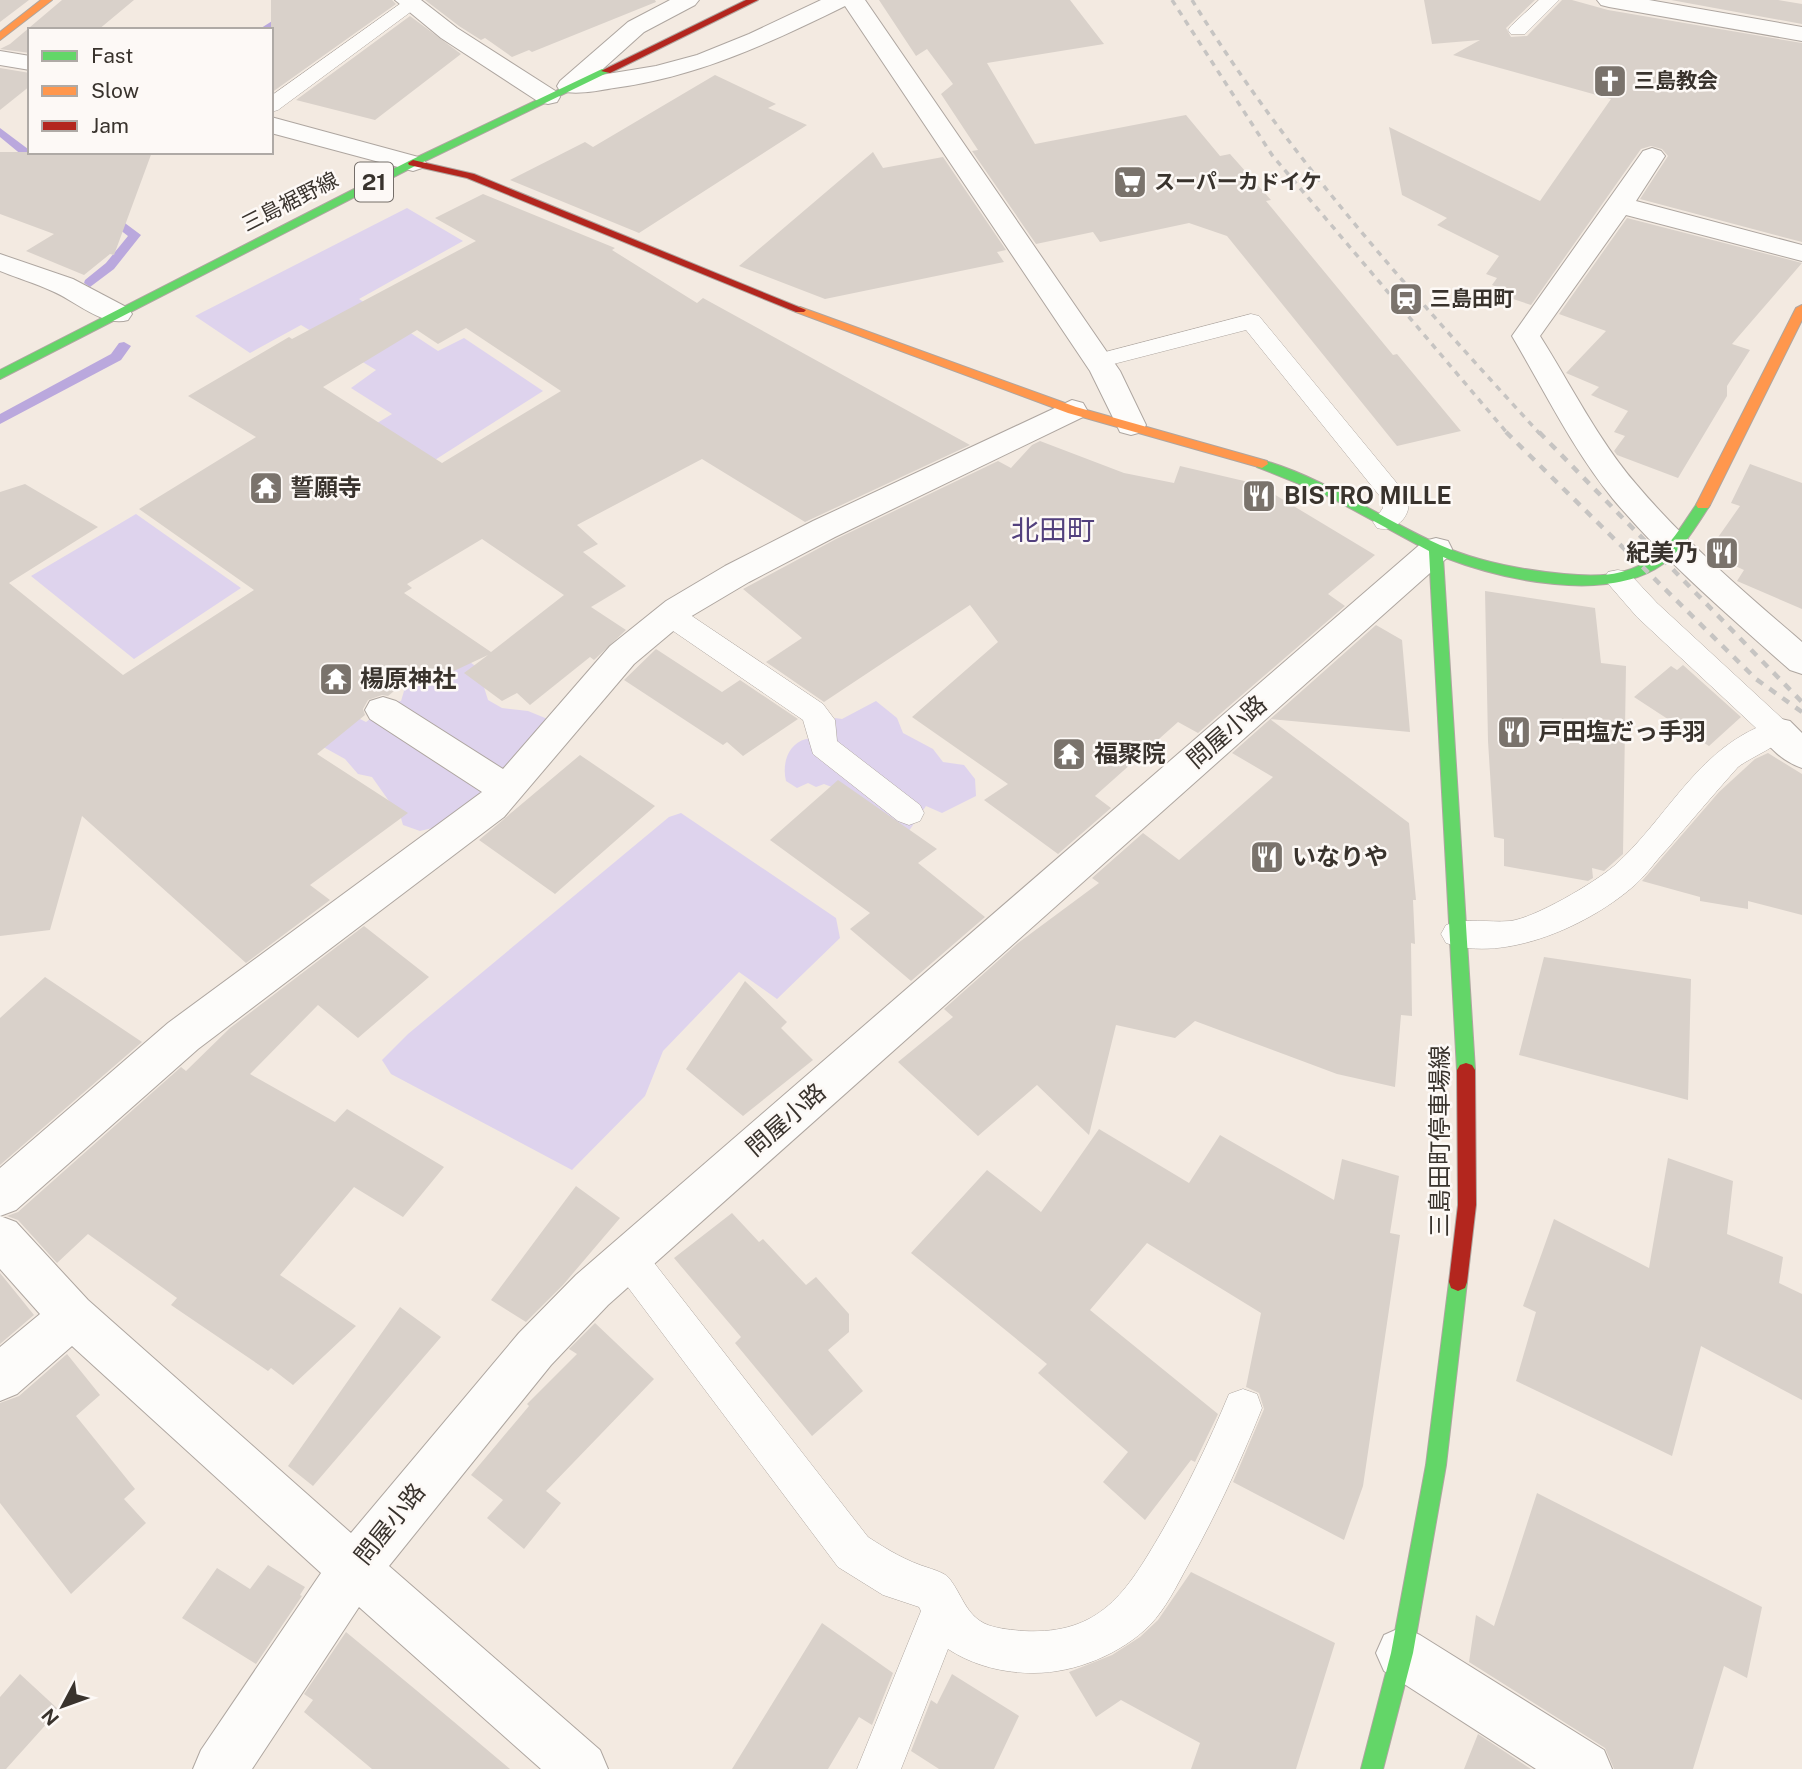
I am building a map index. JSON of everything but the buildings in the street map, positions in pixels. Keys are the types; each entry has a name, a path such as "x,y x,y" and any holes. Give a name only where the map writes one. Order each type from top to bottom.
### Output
{"main road":[{"path":"0,37 47,0"},
{"name":"三島裾野線","path":"0,375 413,163 753,0"},
{"path":"413,163 470,176 760,295 1072,410 1286,471 1436,549 1499,568 1554,578 1583,581 1618,579 1659,560 1675,544 1706,501 1802,308"},
{"name":"三島田町停車場線","path":"1372,1769 1402,1653 1436,1465 1467,1205 1468,1105 1457,934 1443,622 1436,549"}],"street":[{"path":"558,92 636,27 687,0"},
{"path":"409,2 449,33 558,92 703,61 741,47 839,0"},
{"path":"853,0 1098,361 1131,425"},
{"path":"1609,0 1650,4 1802,34"},
{"path":"0,58 28,63"},
{"path":"273,126 413,163"},
{"path":"1652,156 1526,336 1593,448 1653,524 1703,574 1802,661"},
{"path":"1620,205 1802,253"},
{"path":"0,262 62,285 118,314"},
{"path":"0,1196 183,1036 491,807 622,655 670,615 737,574 813,534 1072,410"},
{"name":"問屋小路","path":"220,1769 354,1570 535,1349 592,1290 1436,549"},
{"path":"383,710 506,789"},
{"path":"0,1237 72,1316 354,1570 581,1769"},
{"path":"0,1378 72,1316"},
{"path":"1402,1653 1585,1769"}],"lane":[{"path":"1518,30 1550,0"},
{"path":"273,104 409,2"},
{"path":"1098,361 1251,321 1396,499 1396,509 1386,522"},
{"path":"1618,579 1647,610 1789,742"},
{"path":"670,615 813,712 820,720 823,746 909,813"},
{"path":"1457,934 1510,934 1531,930 1590,900 1633,867 1727,759 1747,745 1789,742"},
{"path":"628,1258 853,1552 898,1580 932,1590 948,1619 967,1640 999,1650 1041,1653 1077,1646 1102,1635 1124,1620 1145,1599 1206,1495 1243,1408"},
{"path":"879,1769 943,1609"}],"shaded area":[{"path":"407,208 463,241 359,299 438,351 464,338 543,391 427,465 369,428 392,414 351,388 376,370 301,325 250,353 195,316"},
{"path":"136,514 241,588 134,659 31,576"},
{"path":"463,657 478,668 488,700 502,708 528,711 550,720 549,729 449,824 420,831 403,825 401,818 372,777 358,774 345,759 318,744 344,711 366,722 393,702 401,701 404,691 397,680 387,674"},
{"path":"876,701 897,718 903,733 933,749 943,762 964,765 975,779 976,796 942,813 926,806 904,838 847,793 824,784 816,787 808,783 797,788 786,781 787,756 794,745 824,735 830,730 835,718 842,719"},
{"path":"681,813 836,918 840,938 777,999 739,972 663,1051 645,1096 572,1170 391,1074 382,1060 408,1034 669,817"}],"waterway":[{"path":"266,28 292,13 326,0"},
{"path":"0,131 28,154"},
{"path":"28,154 44,167"},
{"path":"90,283 110,266 135,235 106,213"},
{"path":"0,420 116,357 124,346"}],"railway":[{"path":"1172,0 1272,155 1508,434"},
{"path":"1192,0 1230,58 1312,171 1401,278 1540,434"},
{"path":"1539,432 1802,702"},
{"path":"1508,434 1756,679 1802,712"}],"traffic: fast":[{"path":"0,375 413,163 606,71"},
{"path":"1262,464 1328,491 1451,555 1550,578 1598,581 1633,574 1651,565 1672,548 1703,505"},
{"path":"1436,549 1466,1070"},
{"path":"1372,1769 1402,1653 1436,1465 1458,1282"}],"traffic: slow":[{"path":"0,37 47,0"},
{"path":"1703,505 1802,308"},
{"path":"800,310 1072,410 1262,464"}],"traffic: jam":[{"path":"606,71 753,0"},
{"path":"413,163 470,176 800,310"},
{"path":"1458,1282 1467,1205 1466,1070"}],"place":[{"name":"三島教会","path":"1610,81"},
{"name":"スーパーカドイケ","path":"1130,182"},
{"name":"三島田町","path":"1406,299"},
{"name":"誓願寺","path":"266,488"},
{"name":"BISTRO MILLE","path":"1259,496"},
{"name":"紀美乃","path":"1722,553"},
{"name":"楊原神社","path":"336,679"},
{"name":"戸田塩だっ手羽","path":"1514,732"},
{"name":"福聚院","path":"1069,754"},
{"name":"いなりや","path":"1267,857"}],"district":[{"name":"北田町","path":"1053,530"}]}
